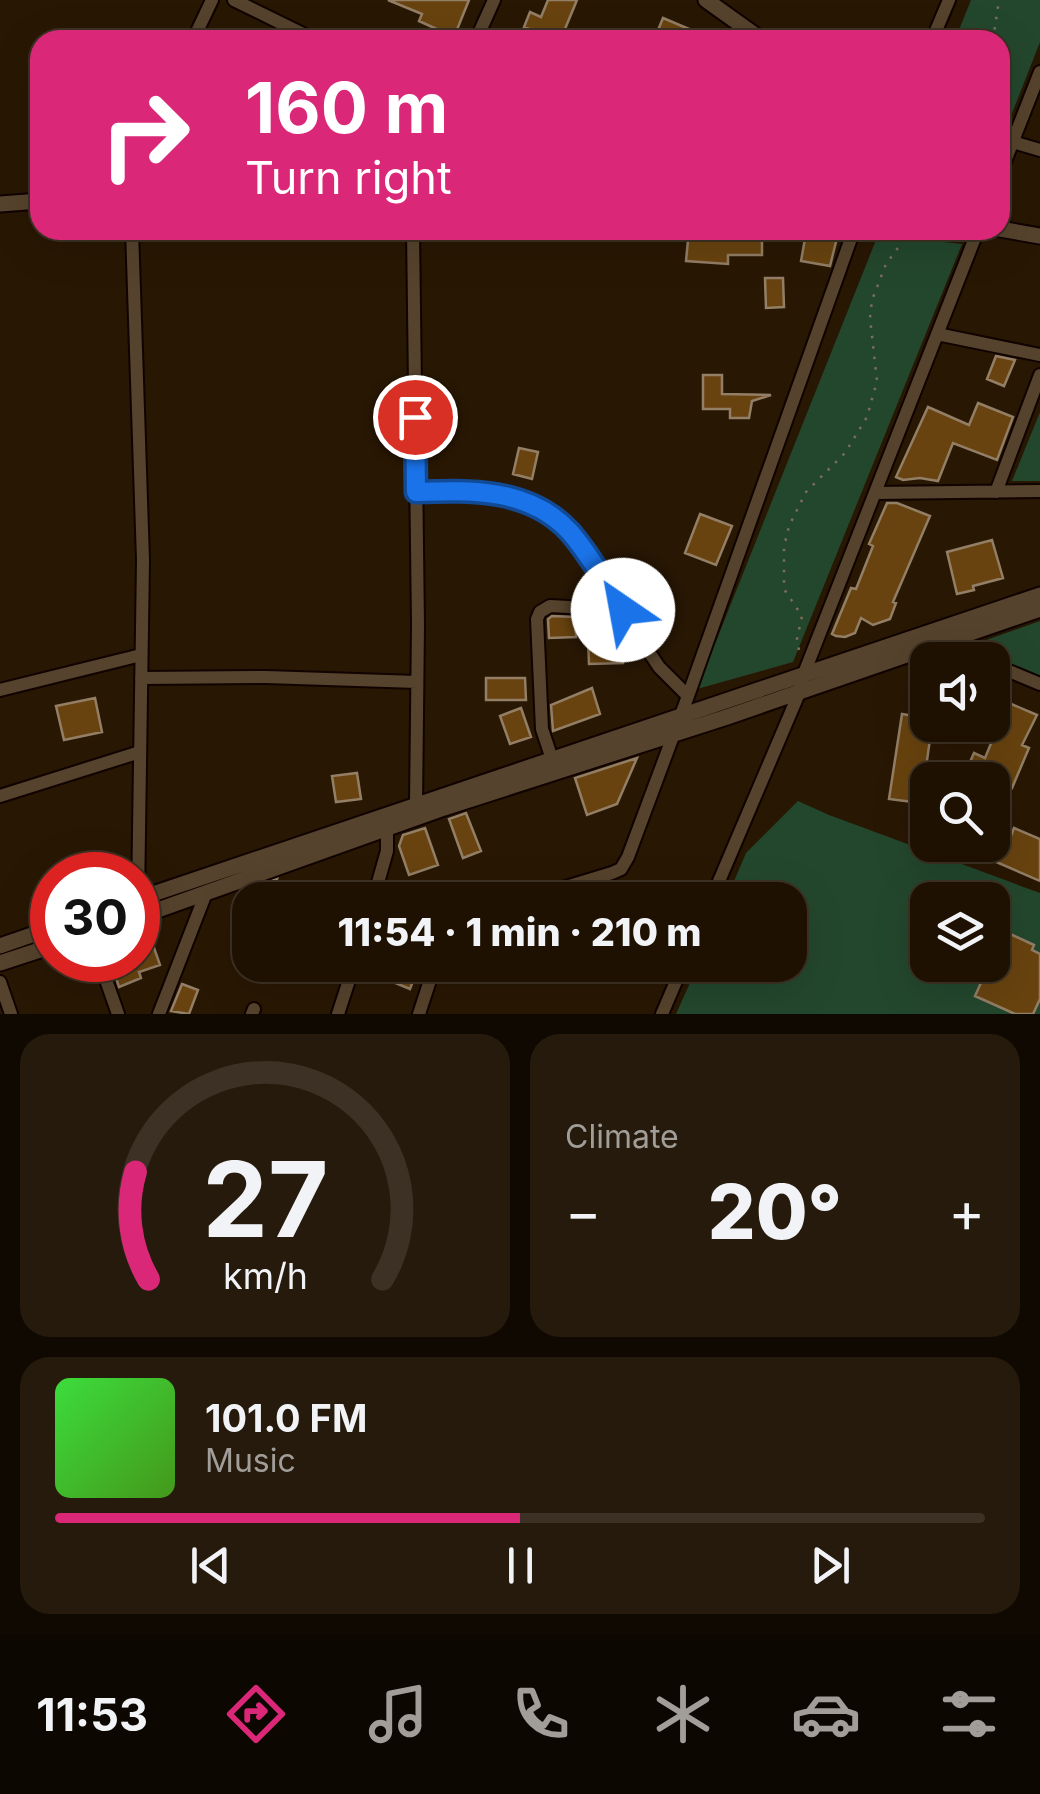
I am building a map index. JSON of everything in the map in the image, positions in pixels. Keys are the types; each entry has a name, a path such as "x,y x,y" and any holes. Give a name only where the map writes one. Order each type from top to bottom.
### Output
{"street":[{"path":"198,30 212,0"},
{"path":"234,0 295,30"},
{"path":"480,30 494,0"},
{"path":"706,0 748,30"},
{"path":"936,30 949,0"},
{"path":"1010,147 1040,72"},
{"path":"1012,142 1040,150"},
{"path":"0,204 30,201"},
{"path":"1010,231 1040,236"},
{"path":"132,240 142,560 139,852"},
{"path":"413,240 416,805"},
{"path":"581,882 622,869 628,857 850,240"},
{"path":"719,882 802,683 974,240"},
{"path":"937,334 1040,355"},
{"path":"996,492 1040,376"},
{"path":"416,492 492,492 533,505 553,517 570,532 659,667 688,696"},
{"path":"875,493 1040,492"},
{"path":"160,910 387,828 674,734 1040,595"},
{"path":"552,759 542,728 537,620 540,612 550,606 623,610"},
{"path":"160,892 682,714 952,641 1040,609"},
{"path":"0,690 141,654"},
{"path":"1010,672 1040,684"},
{"path":"141,678 417,682"},
{"path":"0,796 140,752"},
{"path":"378,882 387,851 387,828"},
{"path":"160,1014 206,893"},
{"path":"0,946 30,936"},
{"path":"0,963 30,953"},
{"path":"0,982 11,1014"},
{"path":"107,982 118,1014"},
{"path":"338,1014 348,982"},
{"path":"419,1014 429,982"},
{"path":"662,1014 676,982"}],"path":[{"path":"994,30 999,0"},
{"path":"802,683 798,639 802,616 784,589 784,547 789,526 806,492 844,452 867,418 877,381 870,318 872,300 886,264 903,240"}],"green space":[{"path":"971,0 1040,0 1040,42 1010,118 1010,30 959,30"},
{"path":"876,240 962,244 793,662 697,689"},
{"path":"1040,412 1040,481 1012,481"},
{"path":"1040,621 1040,677 1010,665 1010,642 981,642"},
{"path":"798,801 910,845 910,862 956,862 1040,893 1040,1014 676,1014 690,982 807,982 807,882 734,882 746,853"}],"building":[{"path":"388,0 469,0 457,30 439,30 419,21 422,14"},
{"path":"548,0 577,0 565,29 569,30 524,27 530,12 541,17"},
{"path":"663,18 691,30 658,30"},
{"path":"688,240 762,240 762,255 728,255 728,264 686,261"},
{"path":"805,240 836,240 830,266 801,261"},
{"path":"765,278 783,278 784,307 766,308"},
{"path":"996,356 1015,360 1004,386 987,379"},
{"path":"703,375 722,375 722,394 771,395 752,401 749,418 730,418 730,409 703,409"},
{"path":"978,403 1013,417 997,460 953,443 938,481 896,477 928,407 969,425"},
{"path":"519,448 538,452 532,479 513,474"},
{"path":"887,503 930,516 893,602 896,603 890,619 873,625 861,618 855,633 836,636 832,634 851,588 856,589 873,546 869,544"},
{"path":"700,514 732,526 716,565 685,553"},
{"path":"992,540 1003,578 957,594 947,552"},
{"path":"575,617 576,637 549,638 548,619"},
{"path":"588,638 622,638 623,663 589,664"},
{"path":"486,678 525,678 526,700 486,700"},
{"path":"592,688 600,714 553,731 551,705"},
{"path":"95,698 102,732 64,740 56,706"},
{"path":"1010,703 1037,715 1022,745 1029,748 1012,788 1010,762 970,762 974,753 985,758 992,742 1010,742"},
{"path":"521,708 531,737 510,744 500,716"},
{"path":"902,714 910,715 910,742 930,742 927,762 910,762 910,802 889,799"},
{"path":"637,758 617,804 587,815 575,778"},
{"path":"357,773 361,799 336,802 332,776"},
{"path":"466,813 481,851 463,858 449,819"},
{"path":"425,828 438,865 409,875 399,846 403,835"},
{"path":"1014,828 1040,839 1040,881 996,862 1010,862"},
{"path":"1010,934 1034,945 1032,950 1040,954 1040,999 1033,1014 1015,1014 975,996 981,982 1010,982"},
{"path":"393,982 413,982 410,989"},
{"path":"182,984 198,990 189,1014 171,1011"}],"route":[{"path":"415,417 416,492 492,492 533,505 570,532 623,610"}]}
